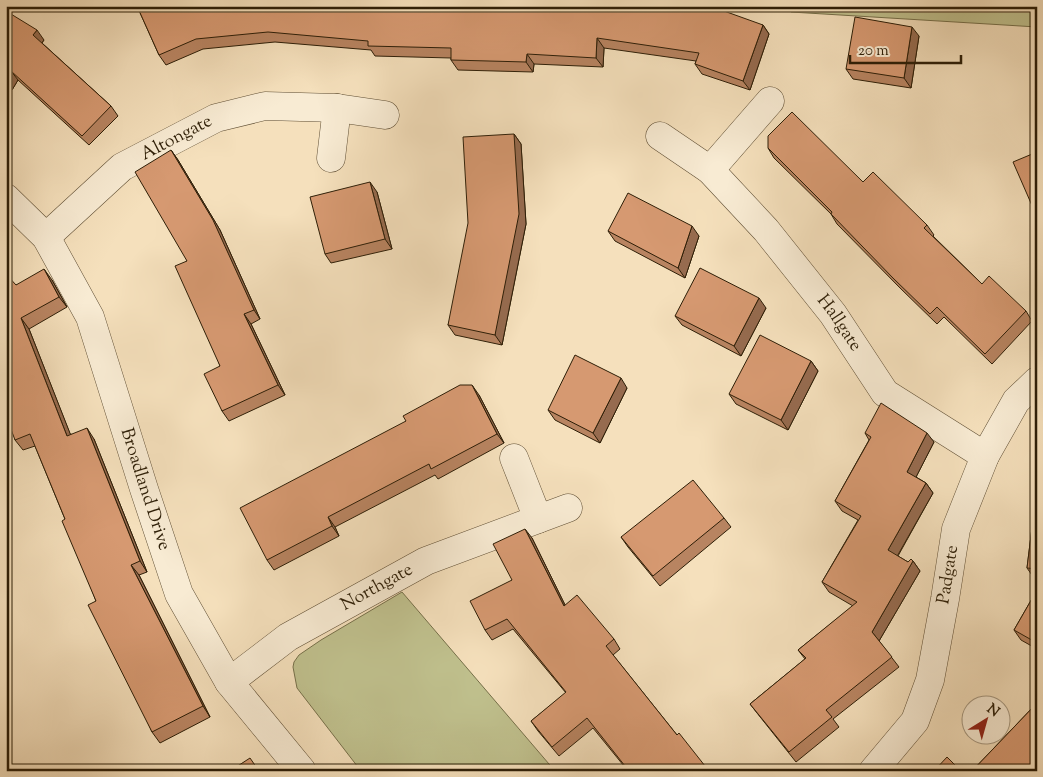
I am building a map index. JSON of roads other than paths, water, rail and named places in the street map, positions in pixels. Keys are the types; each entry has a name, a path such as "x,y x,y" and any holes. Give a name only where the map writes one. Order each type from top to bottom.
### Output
{"street":[{"path":"710,170 770,101"},
{"name":"Altongate","path":"46,238 122,167 216,118 265,106 337,108 384,115"},
{"path":"331,158 337,108"},
{"name":"Hallgate","path":"660,136 710,170 766,230 833,314 885,393 985,456"},
{"name":"Broadland Drive","path":"6,198 46,238 90,317 179,594 229,682 302,771"},
{"name":"Padgate","path":"873,771 915,721 930,680 956,529 985,456 1016,401 1037,382"},
{"path":"514,458 538,519"},
{"name":"Northgate","path":"229,682 288,637 426,561 568,508"}]}
